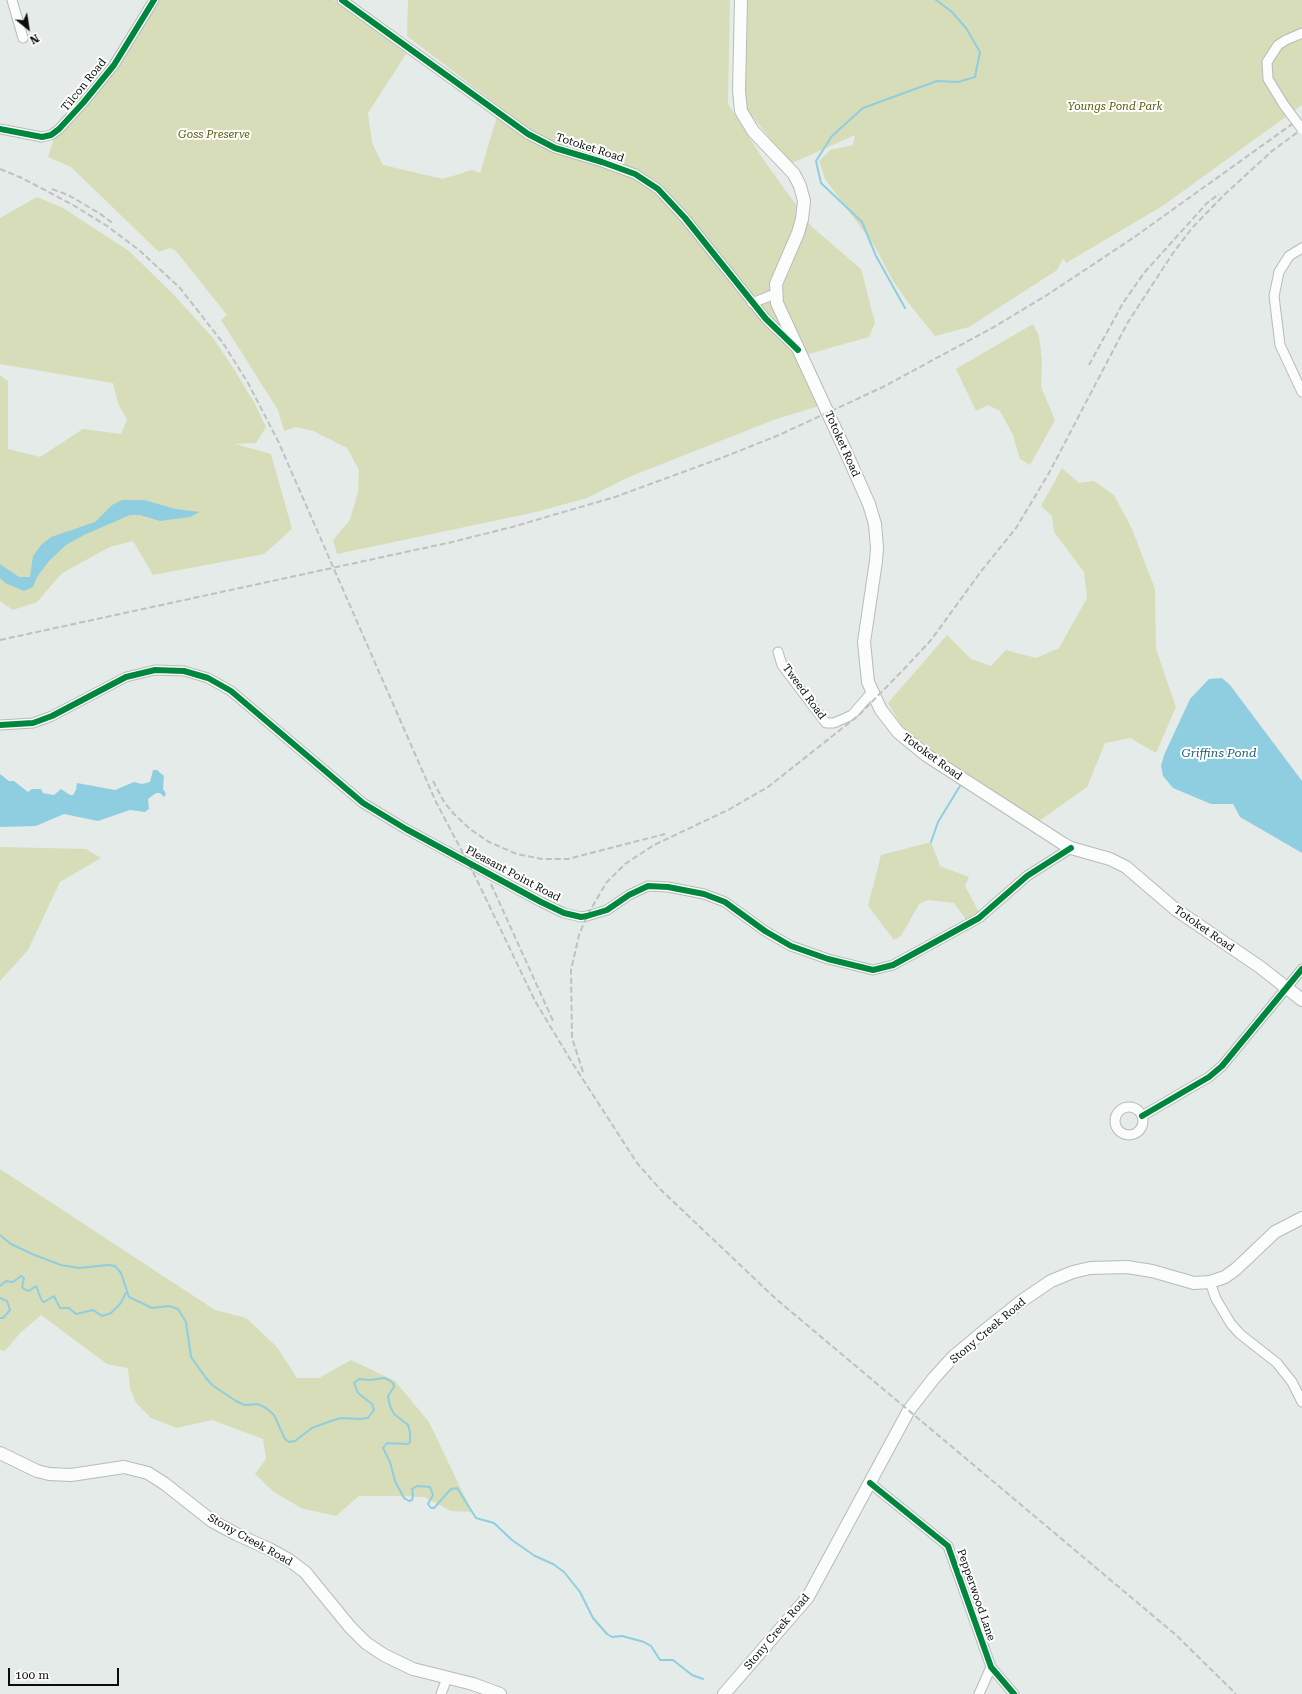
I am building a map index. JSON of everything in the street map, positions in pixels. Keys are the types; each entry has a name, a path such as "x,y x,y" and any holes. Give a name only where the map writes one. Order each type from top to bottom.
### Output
{"main road":[{"path":"741,0 739,91 741,111 753,131 794,174 800,186 804,201 803,214 798,233 777,278 775,294 780,312 798,350"},
{"name":"Totoket Road","path":"798,350 821,396 868,504 875,524 878,548 864,642 866,671 872,692 887,719 913,745 972,786 1071,848 1110,859 1126,867 1175,909 1286,987 1302,1000"},
{"name":"Stony Creek Road","path":"724,1694 808,1597 909,1410 934,1378 953,1357 978,1336 1023,1300 1052,1281 1073,1272 1090,1268 1127,1267 1152,1271 1194,1283 1210,1282 1225,1277 1236,1269 1275,1232 1302,1218"},
{"name":"Stony Creek Road","path":"0,1453 37,1471 49,1474 71,1475 124,1467 148,1473 166,1484 212,1520 236,1534 269,1548 305,1572 350,1627 366,1643 384,1655 413,1669 473,1684 500,1694"}],"street":[{"path":"12,0 22,38"},
{"name":"Tilcon Road","path":"0,129 42,137 51,135 59,129 83,104 114,65 154,0"},
{"name":"Totoket Road","path":"342,0 528,134 555,148 602,162 635,174 652,185 685,218 766,319 798,350"},
{"path":"1302,33 1278,45 1267,62 1268,80 1302,129"},
{"path":"1302,248 1289,256 1279,272 1274,296 1280,345 1302,392"},
{"path":"752,303 775,294"},
{"name":"Tweed Road","path":"778,652 782,665 826,723 834,723 852,715 872,692"},
{"name":"Pleasant Point Road","path":"0,725 33,723 52,716 126,677 155,670 184,671 208,678 230,691 363,804 406,829 564,913 581,917 587,916 607,910 629,895 648,886 668,887 704,894 725,902 765,931 791,946 828,959 873,970 893,965 979,918 1027,876 1071,848"},
{"path":"1142,1116 1209,1077 1222,1066 1302,969"},
{"path":"1210,1282 1216,1299 1231,1324 1240,1334 1277,1363 1292,1382 1302,1402"},
{"name":"Pepperwood Lane","path":"870,1483 948,1546 991,1667 1014,1694"},
{"path":"979,1694 991,1667"},
{"path":"441,1694 447,1678"}],"green space":[{"name":"Goss Preserve","path":"158,0 334,0 408,51 368,113 372,143 383,165 443,179 472,170 480,173 500,107 407,36 408,0 730,0 728,104 763,159 812,227 861,269 875,323 869,337 805,355 801,371 819,406 776,419 629,477 587,498 536,512 337,554 333,540 350,520 358,492 359,470 347,448 313,431 296,427 284,431 278,410 221,320 227,315 176,251 170,248 159,252 71,167 48,157 54,138 120,64"},
{"name":"Youngs Pond Park","path":"746,0 1302,0 1302,105 1164,205 1066,263 1063,258 1057,270 969,327 935,336 907,301 893,281 874,245 825,179 819,161 830,150 853,145 855,135 790,164 745,107"},
{"path":"37,197 63,208 129,251 175,296 213,338 232,366 255,404 266,427 256,443 235,444 271,454 292,529 264,554 153,575 133,541 110,547 62,573 37,602 13,610 0,601 0,375 8,381 8,449 40,457 83,429 121,434 127,420 118,403 113,383 0,364 0,218"},
{"path":"1033,324 1039,336 1042,360 1041,387 1055,420 1030,465 1020,459 1013,435 1000,411 988,405 976,411 956,369"},
{"path":"1062,468 1079,483 1094,481 1114,495 1132,529 1155,589 1156,649 1176,707 1156,753 1130,738 1105,743 1087,787 1039,821 928,750 901,725 888,703 947,635 971,659 991,666 1006,650 1036,658 1059,648 1087,598 1084,572 1054,532 1052,516 1041,506"},
{"path":"931,842 940,866 969,877 965,886 979,912 967,921 954,903 928,900 919,904 901,936 894,940 868,906 881,855"},
{"path":"0,847 86,849 101,858 60,882 28,950 0,981"},
{"path":"0,1169 215,1310 246,1318 277,1347 297,1378 319,1378 351,1360 395,1381 429,1422 472,1512 451,1511 424,1497 393,1496 359,1496 336,1516 301,1508 274,1492 255,1474 266,1459 263,1439 212,1420 177,1428 151,1418 136,1403 130,1388 128,1368 107,1364 41,1315 20,1333 5,1351 0,1350"}],"water":[{"path":"122,500 144,500 176,509 200,512 190,517 160,521 140,515 130,515 84,535 66,545 49,561 37,577 33,587 24,591 5,583 0,578 0,564 19,577 30,577 33,556 41,545 51,537 95,522 112,505"},
{"name":"Griffins Pond","path":"1222,678 1230,685 1302,781 1302,853 1240,817 1233,804 1211,804 1173,788 1163,776 1161,766 1164,755 1190,699 1209,679"},
{"path":"153,770 157,770 164,776 163,789 166,794 164,797 160,793 156,793 148,799 149,809 145,812 130,810 98,821 64,814 36,826 0,827 0,774 9,781 14,781 28,792 32,789 41,789 43,793 54,795 61,789 70,795 73,795 76,790 77,783 115,790 134,782 142,784 150,782"}],"waterway":[{"path":"905,308 876,256 862,222 821,183 816,161 832,136 863,108 937,81 958,82 975,77 980,52 966,28 951,11 936,0"},
{"path":"931,842 938,822 960,786"},
{"path":"0,1235 11,1244 61,1265 79,1268 108,1265 115,1266 121,1273 129,1297 152,1308 169,1306 178,1309 186,1322 191,1357 206,1378 212,1385 236,1401 245,1405 258,1404 266,1408 274,1415 285,1439 289,1442 295,1441 312,1428 331,1421 341,1418 368,1418 374,1410 372,1404 358,1393 354,1383 359,1379 371,1380 384,1378 389,1380 393,1383 394,1387 388,1396 390,1406 394,1414 408,1425 410,1442 408,1444 387,1443 383,1448 390,1462 395,1481 404,1498 409,1501 412,1500 412,1489 417,1486 430,1487 433,1495 428,1504 431,1508 434,1508 451,1489 457,1488 476,1518 494,1523 512,1540 535,1556 553,1564 564,1572 580,1592 593,1618 607,1634 612,1637 622,1636 644,1642 651,1646 660,1660 673,1660 692,1675 703,1679"},
{"path":"0,1286 6,1281 13,1282 21,1276 24,1278 22,1287 29,1291 36,1286 42,1301 44,1302 54,1296 60,1308 69,1308 76,1314 93,1310 102,1316 111,1313 120,1304 126,1293"},
{"path":"0,1298 7,1301 10,1310 3,1318 0,1318"}],"railway":[{"path":"0,640 452,542 512,527 615,497 779,435 883,387 994,327 1047,295 1133,238 1302,117"},
{"path":"583,1072 572,1038 571,970 579,935 587,916 606,883 625,864 654,845 730,809 768,787 859,715 931,640 982,570 1016,528 1049,473 1128,322 1173,253 1192,228 1224,195 1272,151 1302,129"},
{"path":"0,169 22,178 73,205 107,226 139,250 180,288 223,343 248,383 278,441 436,802 475,876 535,1001 573,1064 637,1163 660,1189 776,1299 1176,1635 1236,1694"},
{"path":"52,189 68,195 99,213 114,224"},
{"path":"1089,365 1123,303 1144,273 1207,203 1219,194"},
{"path":"433,781 444,802 470,829 489,842 517,854 542,859 568,859 665,834"},
{"path":"491,884 554,1023"}],"cycle path":[{"path":"0,129 42,137 51,135 59,129 83,103 114,65 154,0"},
{"path":"342,0 528,134 555,148 602,162 635,174 658,189 685,218 766,319 798,350"},
{"path":"0,725 33,723 52,716 126,677 155,670 184,671 208,678 231,691 363,803 406,829 564,913 581,917 587,916 607,910 629,895 648,886 668,887 704,894 725,902 765,931 791,946 828,959 873,970 893,965 979,918 1027,876 1071,848"},
{"path":"1142,1116 1209,1077 1222,1066 1302,969"},
{"path":"870,1483 948,1546 991,1667 1014,1694"}]}
